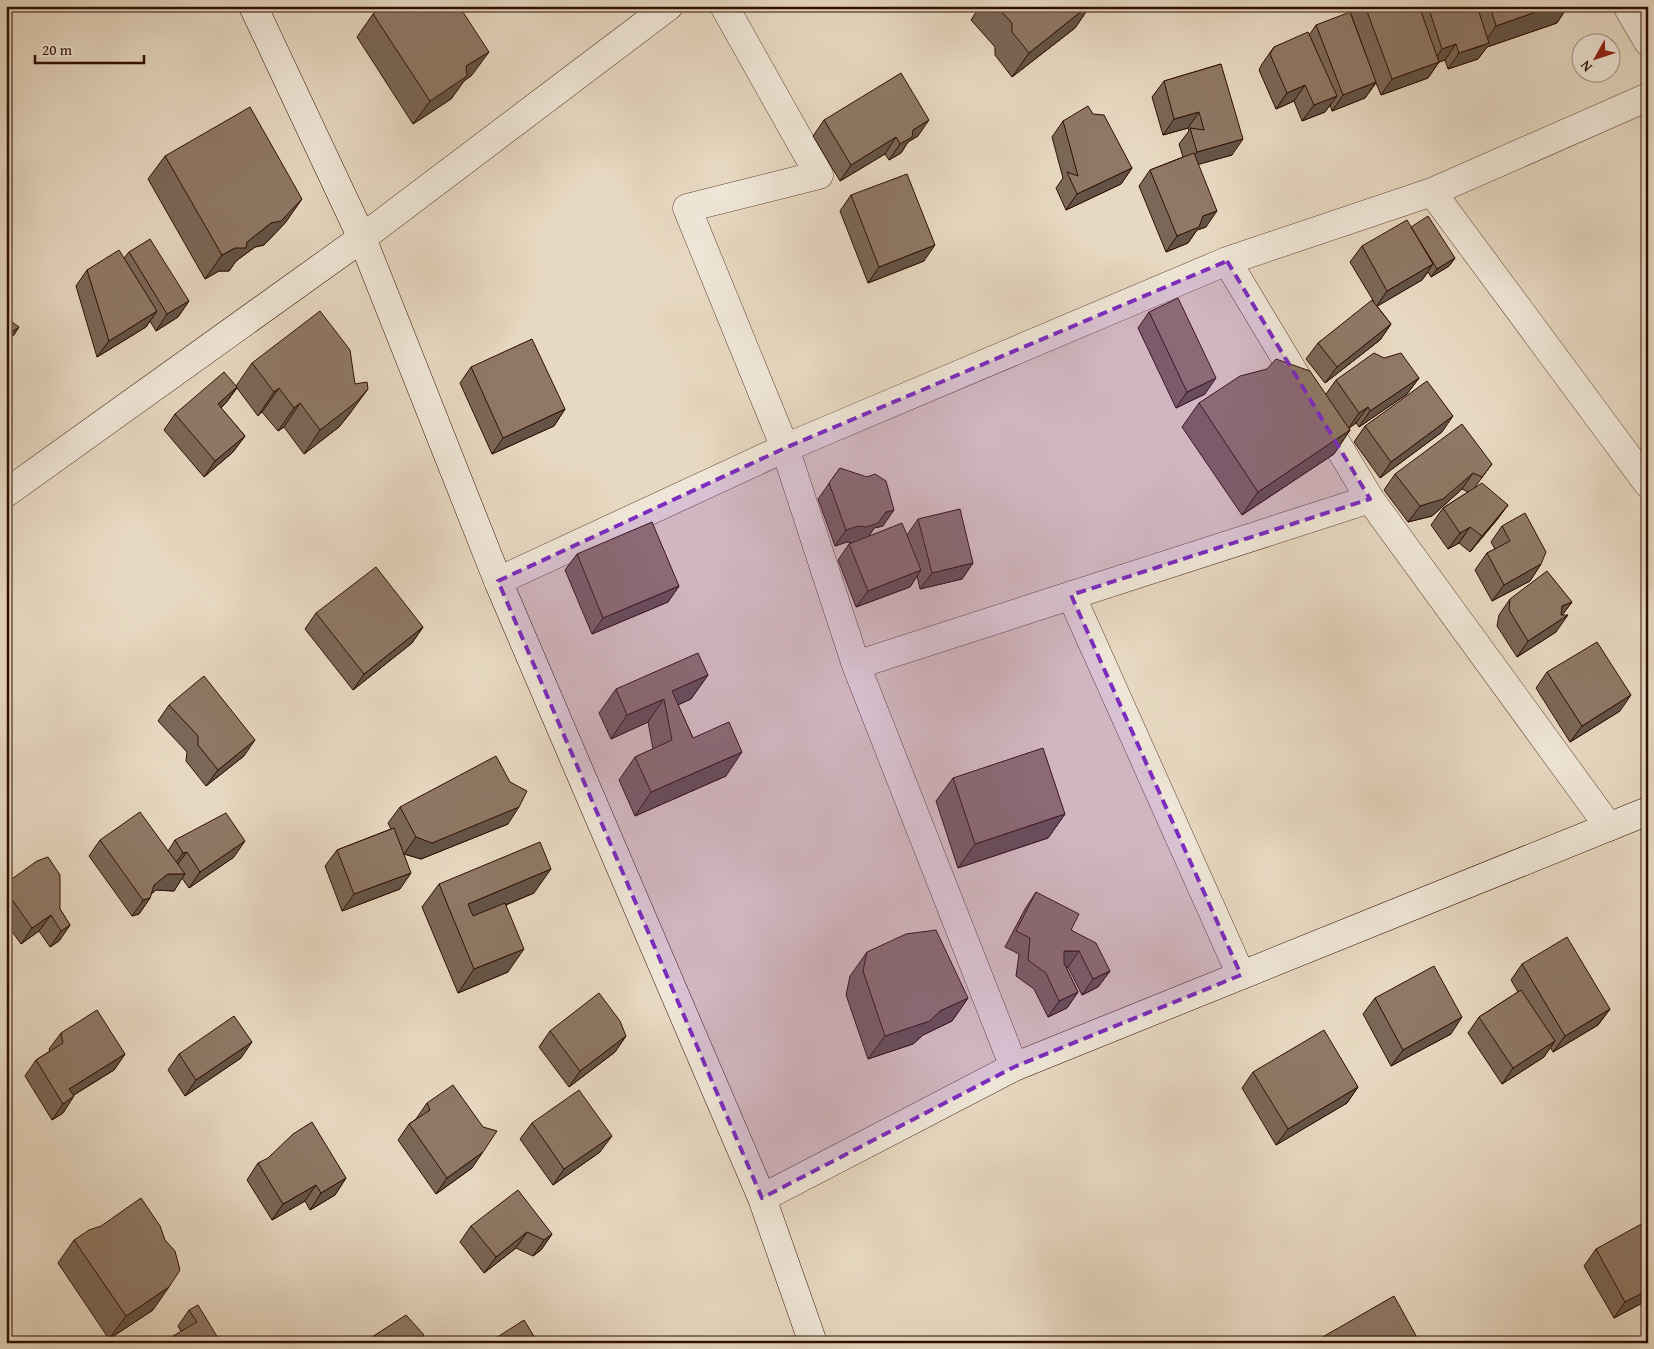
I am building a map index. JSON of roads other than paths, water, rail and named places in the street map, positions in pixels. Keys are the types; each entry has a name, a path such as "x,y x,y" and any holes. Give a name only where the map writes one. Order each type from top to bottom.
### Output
{"street":[{"path":"253,6 362,238 498,581 762,1198 813,1343"},
{"path":"6,493 362,238 669,6"},
{"path":"724,6 820,174 687,208 785,448 856,665 1014,1067"},
{"path":"1627,6 1648,42"},
{"path":"498,581 785,448 1227,261 1432,192 1648,97"},
{"path":"1432,192 1648,484"},
{"path":"1227,261 1370,499 1609,827"},
{"path":"856,665 1370,499"},
{"path":"1071,595 1241,975"},
{"path":"762,1198 1014,1067 1648,811"}]}
